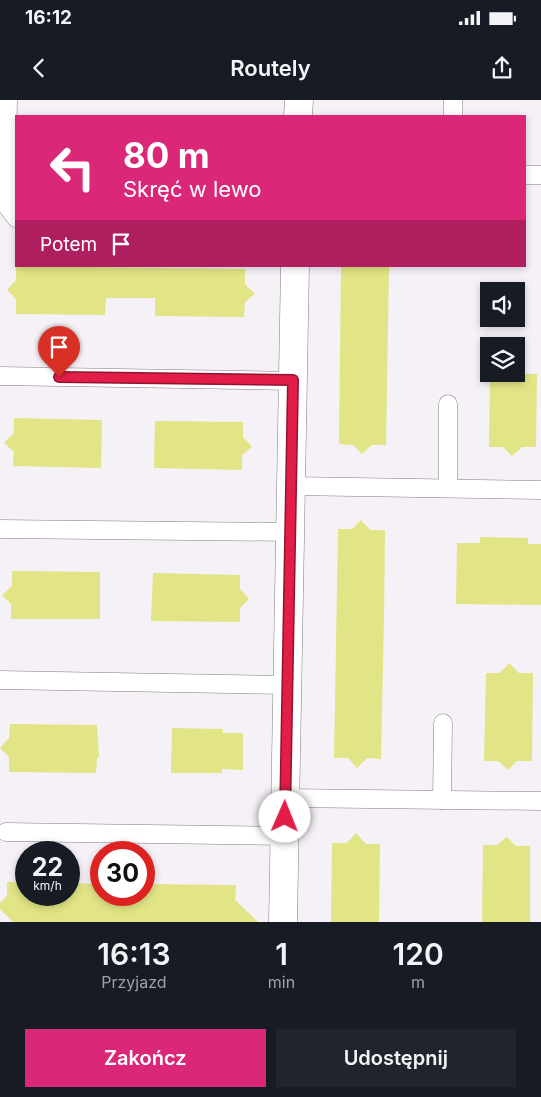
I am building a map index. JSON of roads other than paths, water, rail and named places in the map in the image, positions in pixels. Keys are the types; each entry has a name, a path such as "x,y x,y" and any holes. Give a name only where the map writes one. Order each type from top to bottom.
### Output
{"street":[{"path":"298,115 299,100"},
{"path":"283,922 296,267"}],"lane":[{"path":"8,100 7,206 15,217"},
{"path":"453,100 453,115"},
{"path":"526,175 541,175"},
{"path":"0,376 293,380"},
{"path":"448,404 448,488"},
{"path":"292,486 541,490"},
{"path":"0,529 290,532"},
{"path":"0,680 288,685"},
{"path":"442,800 443,723"},
{"path":"286,798 541,801"},
{"path":"6,832 285,836"}]}
